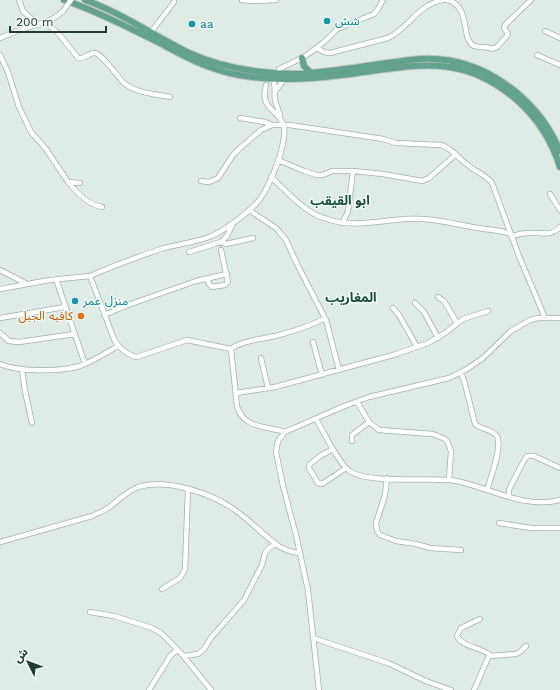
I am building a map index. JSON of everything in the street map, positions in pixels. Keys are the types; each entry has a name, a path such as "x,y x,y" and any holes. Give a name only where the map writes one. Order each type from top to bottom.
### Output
{"main road":[{"path":"64,0 94,11 206,66 237,75 284,80 342,75 405,66 438,65 458,68 481,77 497,86 523,106 545,133 556,154 560,167"},
{"path":"85,0 92,1 195,55 235,68 265,73 300,74 421,59 445,60 468,65 498,80 524,99 543,122 560,151"},
{"path":"302,58 304,66 311,73"},
{"path":"300,74 304,66"}],"street":[{"path":"19,0 21,9 36,25"},
{"path":"0,38 56,17 63,11 71,0"},
{"path":"242,0 276,0"},
{"path":"279,69 302,58 316,48 337,29 374,14 383,0"},
{"path":"316,48 330,53 388,38 396,34 420,11 433,3 445,0 453,2 461,10 468,37 472,44 492,49 497,47 508,34 504,28 505,25 531,0"},
{"path":"150,32 174,2"},
{"path":"45,22 59,34 78,58 82,59 94,53 98,54 124,83 132,89 170,97"},
{"path":"545,31 560,38"},
{"path":"0,55 8,72 19,107 31,132 46,149 74,190 95,205 102,207"},
{"path":"537,55 560,65"},
{"path":"273,80 275,100 280,114 280,119"},
{"path":"275,91 284,80"},
{"path":"0,289 56,279 90,276 162,249 210,237 234,222 249,210 260,198 271,177 284,140 283,125 280,119 270,110 265,101 264,96 266,85"},
{"path":"240,118 265,122 272,125 283,125 383,139 396,143 441,145 449,149 467,165 485,176 492,183 519,256 545,318"},
{"path":"201,181 212,181 218,178 233,155 239,149 261,130 272,125"},
{"path":"278,160 304,171 323,175 332,170 353,171 383,174 422,181 429,178 455,154"},
{"path":"342,223 348,212 353,171"},
{"path":"271,177 294,199 311,212 326,219 342,223 359,224 405,219 422,219 500,230 511,235 550,233 560,228"},
{"path":"68,182 80,183"},
{"path":"550,194 560,210"},
{"path":"249,210 271,224 282,234 325,318 339,370"},
{"path":"189,252 221,242 227,236 234,222"},
{"path":"221,242 226,244 253,238"},
{"path":"208,278 210,286 216,287 225,285 229,281 221,250"},
{"path":"0,270 27,284"},
{"path":"104,315 128,305 208,278 227,274"},
{"path":"90,276 104,315 118,346 128,354 137,357 187,340 231,349 241,344 309,326 325,318"},
{"path":"56,279 85,364"},
{"path":"438,297 444,301 456,323"},
{"path":"415,303 424,312 438,338"},
{"path":"0,318 65,306"},
{"path":"393,308 399,315 417,347"},
{"path":"236,393 268,388 393,356 428,344 456,323 470,316 488,311"},
{"path":"319,690 308,590 276,452 278,441 285,432 342,407 375,396 439,381 461,372 482,358 511,331 530,320 560,318"},
{"path":"0,333 9,341 19,342 75,334"},
{"path":"312,342 322,375"},
{"path":"0,364 13,369 22,370 64,369 85,364 118,346"},
{"path":"231,349 238,410 240,414 246,421 258,427 285,432"},
{"path":"261,358 268,388"},
{"path":"22,370 32,423"},
{"path":"461,372 475,424 495,434 499,440 499,446 487,490"},
{"path":"357,402 369,422 376,428 383,431 433,434 445,439 451,451 450,480"},
{"path":"316,419 333,449 346,468 353,474 387,478 450,480 509,496 541,502 560,500"},
{"path":"352,441 352,435 369,422"},
{"path":"333,449 320,456 309,465 309,468 318,483 322,484 346,468"},
{"path":"509,496 510,488 527,456 534,456 560,468"},
{"path":"387,478 385,495 376,523 377,531 380,535 396,541 430,548 461,550"},
{"path":"0,542 49,529 99,513 108,508 125,494 139,487 148,484 164,484 188,489 216,499 234,509 276,544 289,551 299,553"},
{"path":"162,589 180,578 185,570 188,489"},
{"path":"499,523 531,528 560,528"},
{"path":"184,656 198,654 204,649 210,639 244,600 262,565 265,553 269,548 276,544"},
{"path":"90,612 114,616 152,628 161,633 184,656 211,690"},
{"path":"480,619 461,628 457,636 462,641 485,651 490,655 516,654 526,646"},
{"path":"313,638 388,663 426,681 450,690"},
{"path":"149,690 171,655 178,650"},
{"path":"474,690 490,655"}],"place":[{"name":"شش","path":"327,21"},
{"name":"aa","path":"192,24"},
{"name":"منزل عمر","path":"75,301"},
{"name":"كافيه الجبل","path":"81,316"}],"district":[{"name":"ابو القيقب","path":"340,200"},
{"name":"المغاريب","path":"351,297"}]}
